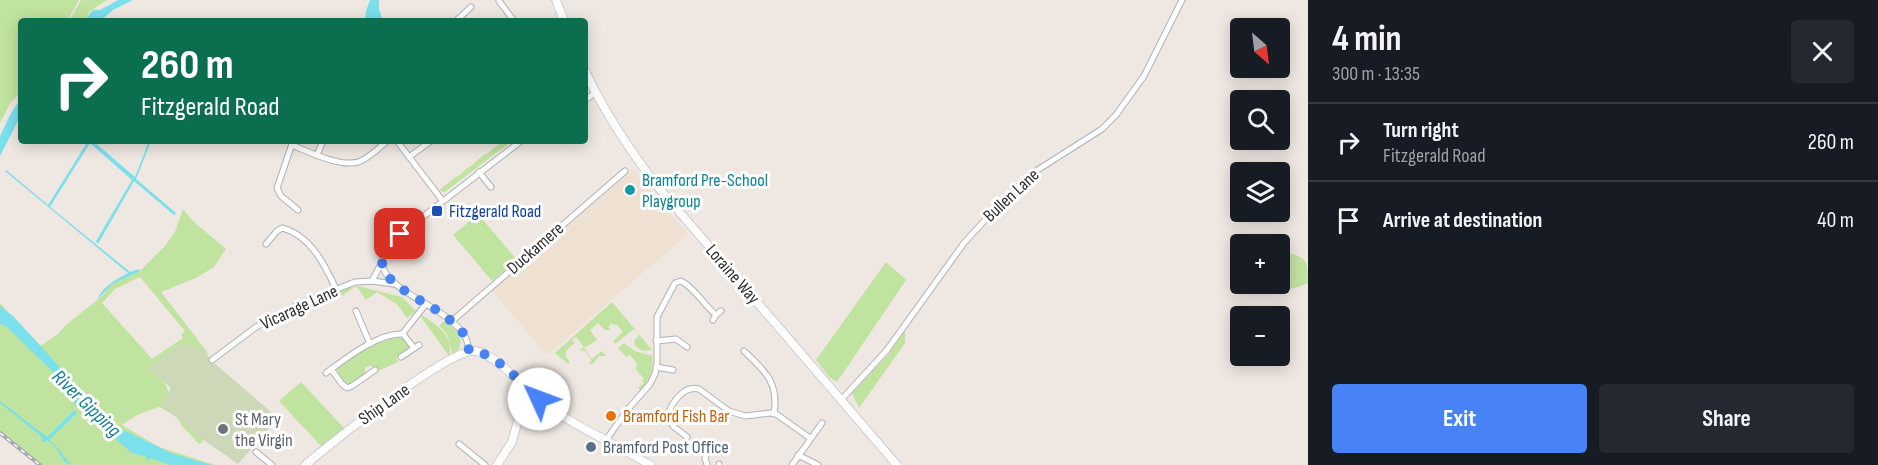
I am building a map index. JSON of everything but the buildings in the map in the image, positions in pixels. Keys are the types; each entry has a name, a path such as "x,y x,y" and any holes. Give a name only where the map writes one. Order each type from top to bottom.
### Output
{"main road":[{"path":"556,0 563,18"},
{"name":"Loraine Way","path":"588,78 595,93 635,157 658,187 897,465"},
{"path":"469,351 479,352 498,363 553,409 650,465"},
{"name":"Ship Lane","path":"305,465 373,411 451,359 469,351"},
{"path":"497,465 512,442 521,410 534,395"}],"street":[{"name":"Bullen Lane","path":"842,399 866,375 894,341 963,243 1007,196 1036,171 1102,129 1116,115 1131,96 1147,69 1182,0"},
{"path":"499,2 512,18"},
{"path":"459,18 471,7"},
{"path":"588,98 595,93"},
{"path":"293,144 277,188 282,196 298,210"},
{"path":"295,144 317,154 352,164 365,159 383,144"},
{"path":"317,154 322,144"},
{"path":"399,144 442,200"},
{"path":"409,157 426,144"},
{"path":"372,280 389,244 442,200 517,144"},
{"name":"Duckamere","path":"451,321 625,171"},
{"path":"479,172 491,187"},
{"path":"619,176 624,182"},
{"path":"266,244 280,229 288,230 313,249 336,289"},
{"path":"382,262 394,284 451,321 464,334 469,351"},
{"name":"Vicarage Lane","path":"212,360 277,314 336,289 355,282 372,280 394,284"},
{"path":"606,440 628,408 650,384 657,367 657,317 674,285 681,281 690,286 703,303 717,315"},
{"path":"326,373 370,344 403,333 426,304"},
{"path":"356,311 370,344"},
{"path":"401,357 416,346 403,333"},
{"path":"657,341 675,339 687,347"},
{"path":"744,351 765,372 773,384 776,397 774,414"},
{"path":"657,367 673,370"},
{"path":"332,369 347,388 375,370"},
{"path":"687,438 673,426 668,415 672,405 683,392 691,388 699,389 734,413 745,416 774,414 782,417 810,438"},
{"path":"792,465 822,423"},
{"path":"459,444 485,465"},
{"path":"707,465 705,459 708,451"},
{"path":"256,452 272,465"},
{"path":"798,455 818,465"}],"shaded area":[{"path":"633,170 688,234 547,355 492,291"}],"green space":[{"path":"0,0 79,0 69,18 18,18 18,94 11,102 0,123"},
{"path":"81,0 107,0 90,11 86,18 71,18"},
{"path":"508,144 446,191 439,190 459,176 496,146"},
{"path":"183,209 193,221 226,249 214,267 196,278 161,292 208,353 204,356 192,346 185,345 154,365 170,398 197,425 203,442 199,444 182,426 178,418 160,407 140,414 122,425 159,447 215,465 40,465 0,433 0,303 89,406 102,412 40,346 58,334 100,298 112,284 140,271 164,247 175,232","holes":["140,277 185,331 181,335 183,338 152,359 102,303 115,289"]},
{"path":"478,214 517,260 492,281 453,235"},
{"path":"1290,253 1303,259 1307,266 1308,283 1290,289"},
{"path":"886,262 906,280 837,382 829,377 816,360"},
{"path":"357,286 402,297 416,311 407,318 397,304 377,292 366,300 357,287 342,296 338,291"},
{"path":"612,302 652,350 643,351 635,346 634,341 639,335 634,329 615,344 613,341 623,332 616,324 612,323 608,327 611,330 605,330 598,323 590,330 597,340 584,348 592,359 602,351 606,356 599,356 593,364 590,364 589,362 592,361 585,351 580,350 584,347 576,337 572,340 574,343 566,351 566,357 570,362 568,364 555,353"},
{"path":"422,315 439,327 447,337 449,356 421,317"},
{"path":"444,321 458,333 461,340 459,349 452,354 447,335 439,326"},
{"path":"905,331 905,343 859,408 852,393 888,355"},
{"path":"399,337 403,338 409,346 396,358 398,362 378,371 375,367 369,366 365,368 365,374 350,384 341,380 337,369 343,363 374,345"},
{"path":"624,343 635,351 652,356 650,374 640,390 638,388 644,383 642,381 644,379 635,368 638,365 630,355 626,357 618,348"},
{"path":"180,344 201,347 214,363 278,418 238,464 195,434 161,404 171,388 148,369"},
{"path":"301,382 344,428 321,446 279,401"}],"water":[{"path":"118,0 133,0 113,10 104,18 86,18 93,10 100,10"},
{"path":"370,0 379,0 382,18 365,18"},
{"path":"18,103 18,121 0,156 0,136"},
{"path":"86,144 89,144 50,207 130,272 139,269 140,271 112,284 97,300 106,287 128,273 5,171 48,205"},
{"path":"91,144 96,144 135,177 148,144 150,144 136,179 176,213 174,215 134,181 98,244 96,241 132,180"},
{"name":"River Gipping","path":"0,306 14,317 99,410 119,428 171,453 211,465 171,465 150,458 147,461 147,457 132,453 79,405 77,407 75,400 55,374 6,326 0,324"},
{"path":"0,401 47,437 74,410 77,413 49,440 72,465 63,460 53,445 47,440 44,443 42,437"}],"railway":[{"path":"0,433 40,465"}],"place":[{"name":"Bramford Pre-School Playgroup","path":"630,190"},
{"name":"Fitzgerald Road","path":"437,211"},
{"name":"Bramford Fish Bar","path":"611,416"},
{"name":"St Mary the Virgin","path":"223,429"},
{"name":"Bramford Post Office","path":"591,447"}],"route":[{"path":"400,234 387,247 382,258 383,268 394,284 456,326 466,337 469,351 479,352 498,363 539,399"}]}
